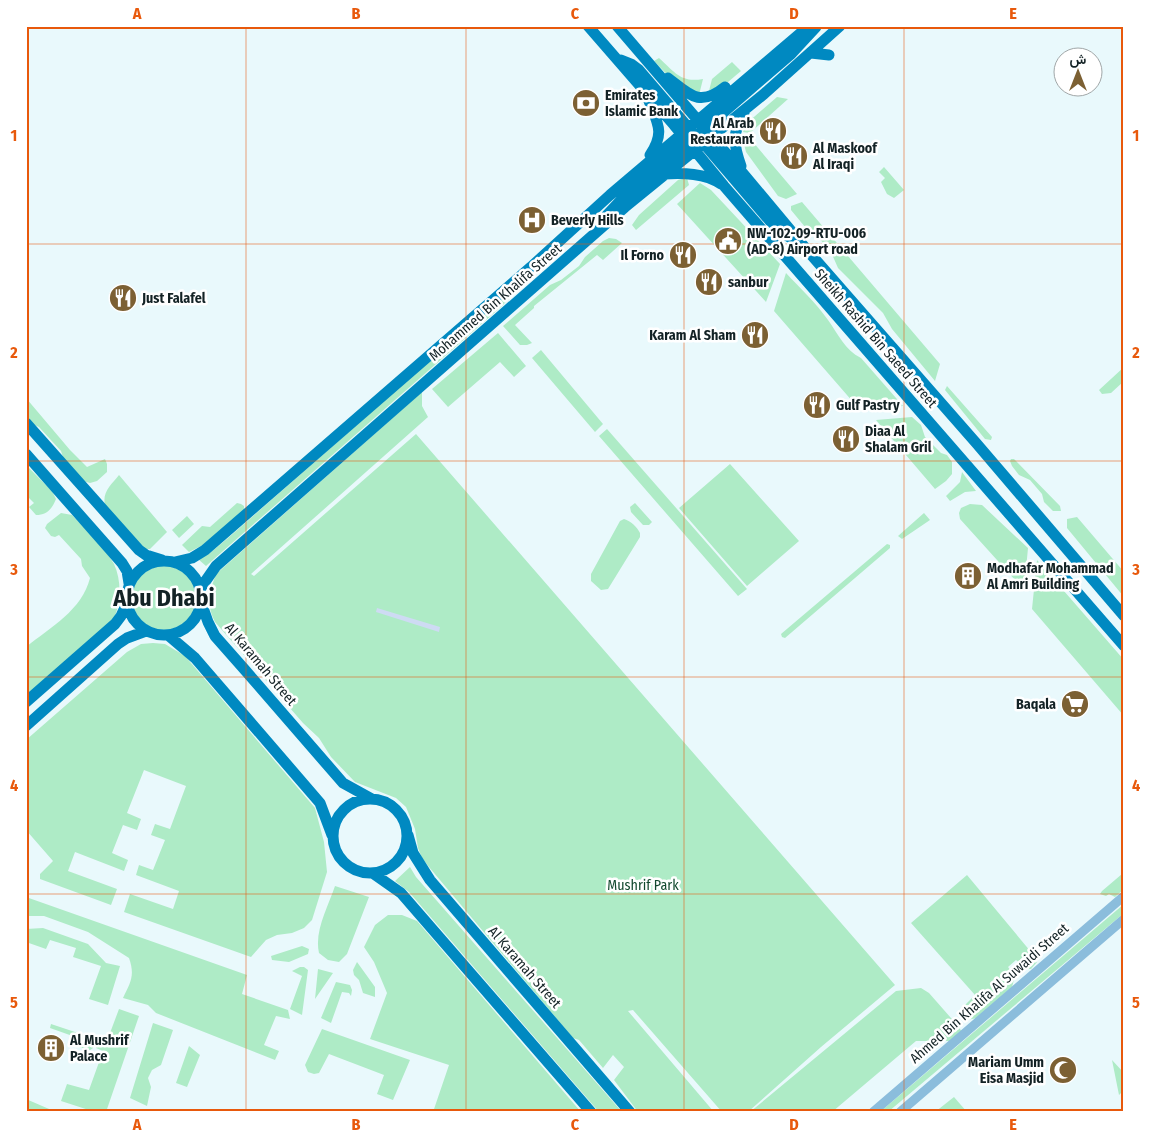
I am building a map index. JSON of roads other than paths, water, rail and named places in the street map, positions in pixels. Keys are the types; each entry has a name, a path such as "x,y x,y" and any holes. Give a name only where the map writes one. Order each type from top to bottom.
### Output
{"main road":[{"name":"Sheikh Rashid Bin Saeed Street","path":"588,26 646,92 746,177 799,241 1124,616"},
{"name":"Sheikh Rashid Bin Saeed Street","path":"617,26 652,68 696,135 724,186 1124,646"},
{"name":"Mohammed Bin Khalifa Street","path":"200,589 216,566 664,174 696,135 753,73 809,26"},
{"path":"599,230 604,219 614,207 791,54 816,26"},
{"name":"Mohammed Bin Khalifa Street","path":"169,561 192,558 205,550 511,285 610,194 641,169 696,135 747,108 840,26"},
{"path":"811,53 829,55"},
{"path":"616,58 626,61 639,70 776,227 799,241"},
{"path":"652,68 689,94 699,98 714,96 738,78 753,73"},
{"path":"641,169 658,142 660,134 657,120 646,92"},
{"path":"746,177 736,151 734,138 736,128 747,108"},
{"path":"664,174 701,176 724,186"},
{"path":"26,423 139,550 146,555 169,561 186,568 195,577 200,589 201,602 197,614 190,624 180,631 168,635 157,634 137,624 130,614 127,593 129,583 143,566 153,562 169,561"},
{"path":"26,454 122,563 129,583"},
{"name":"Al Karamah Street","path":"201,602 215,636 343,783 372,799"},
{"path":"26,702 116,624 122,616 127,603"},
{"path":"26,726 118,644 146,630"},
{"path":"168,635 195,658 320,803 332,835 333,844 343,863 357,871 374,874 401,893 591,1112"},
{"path":"332,835 334,825 345,809 353,803 372,799 381,801 397,810 403,818 408,835 406,846 402,856 394,865 385,871 374,874"},
{"name":"Al Karamah Street","path":"408,835 412,853 430,880 630,1112"}],"street":[{"name":"Ahmed Bin Khalifa Al Suwaidi Street","path":"873,1112 1124,896"},
{"path":"900,1112 1124,919"}],"water":[{"path":"377,608 440,627 439,632 376,612"}],"place":[{"name":"Emirates Islamic Bank","path":"586,103"},
{"name":"Al Arab Restaurant","path":"773,131"},
{"name":"Al Maskoof Al Iraqi","path":"794,156"},
{"name":"Beverly Hills","path":"532,220"},
{"name":"NW-102-09-RTU-006 (AD-8) Airport road","path":"728,241"},
{"name":"Il Forno","path":"683,255"},
{"name":"sanbur","path":"709,282"},
{"name":"Just Falafel","path":"123,298"},
{"name":"Karam Al Sham","path":"755,335"},
{"name":"Gulf Pastry","path":"817,405"},
{"name":"Diaa Al Shalam Gril","path":"846,439"},
{"name":"Modhafar Mohammad Al Amri Building","path":"968,576"},
{"name":"Baqala","path":"1075,704"},
{"name":"Al Mushrif Palace","path":"51,1048"},
{"name":"Mariam Umm Eisa Masjid","path":"1063,1070"}],"district":[{"name":"Abu Dhabi","path":"164,598"}],"park label":[{"name":"Mushrif Park","path":"643,885"}]}
